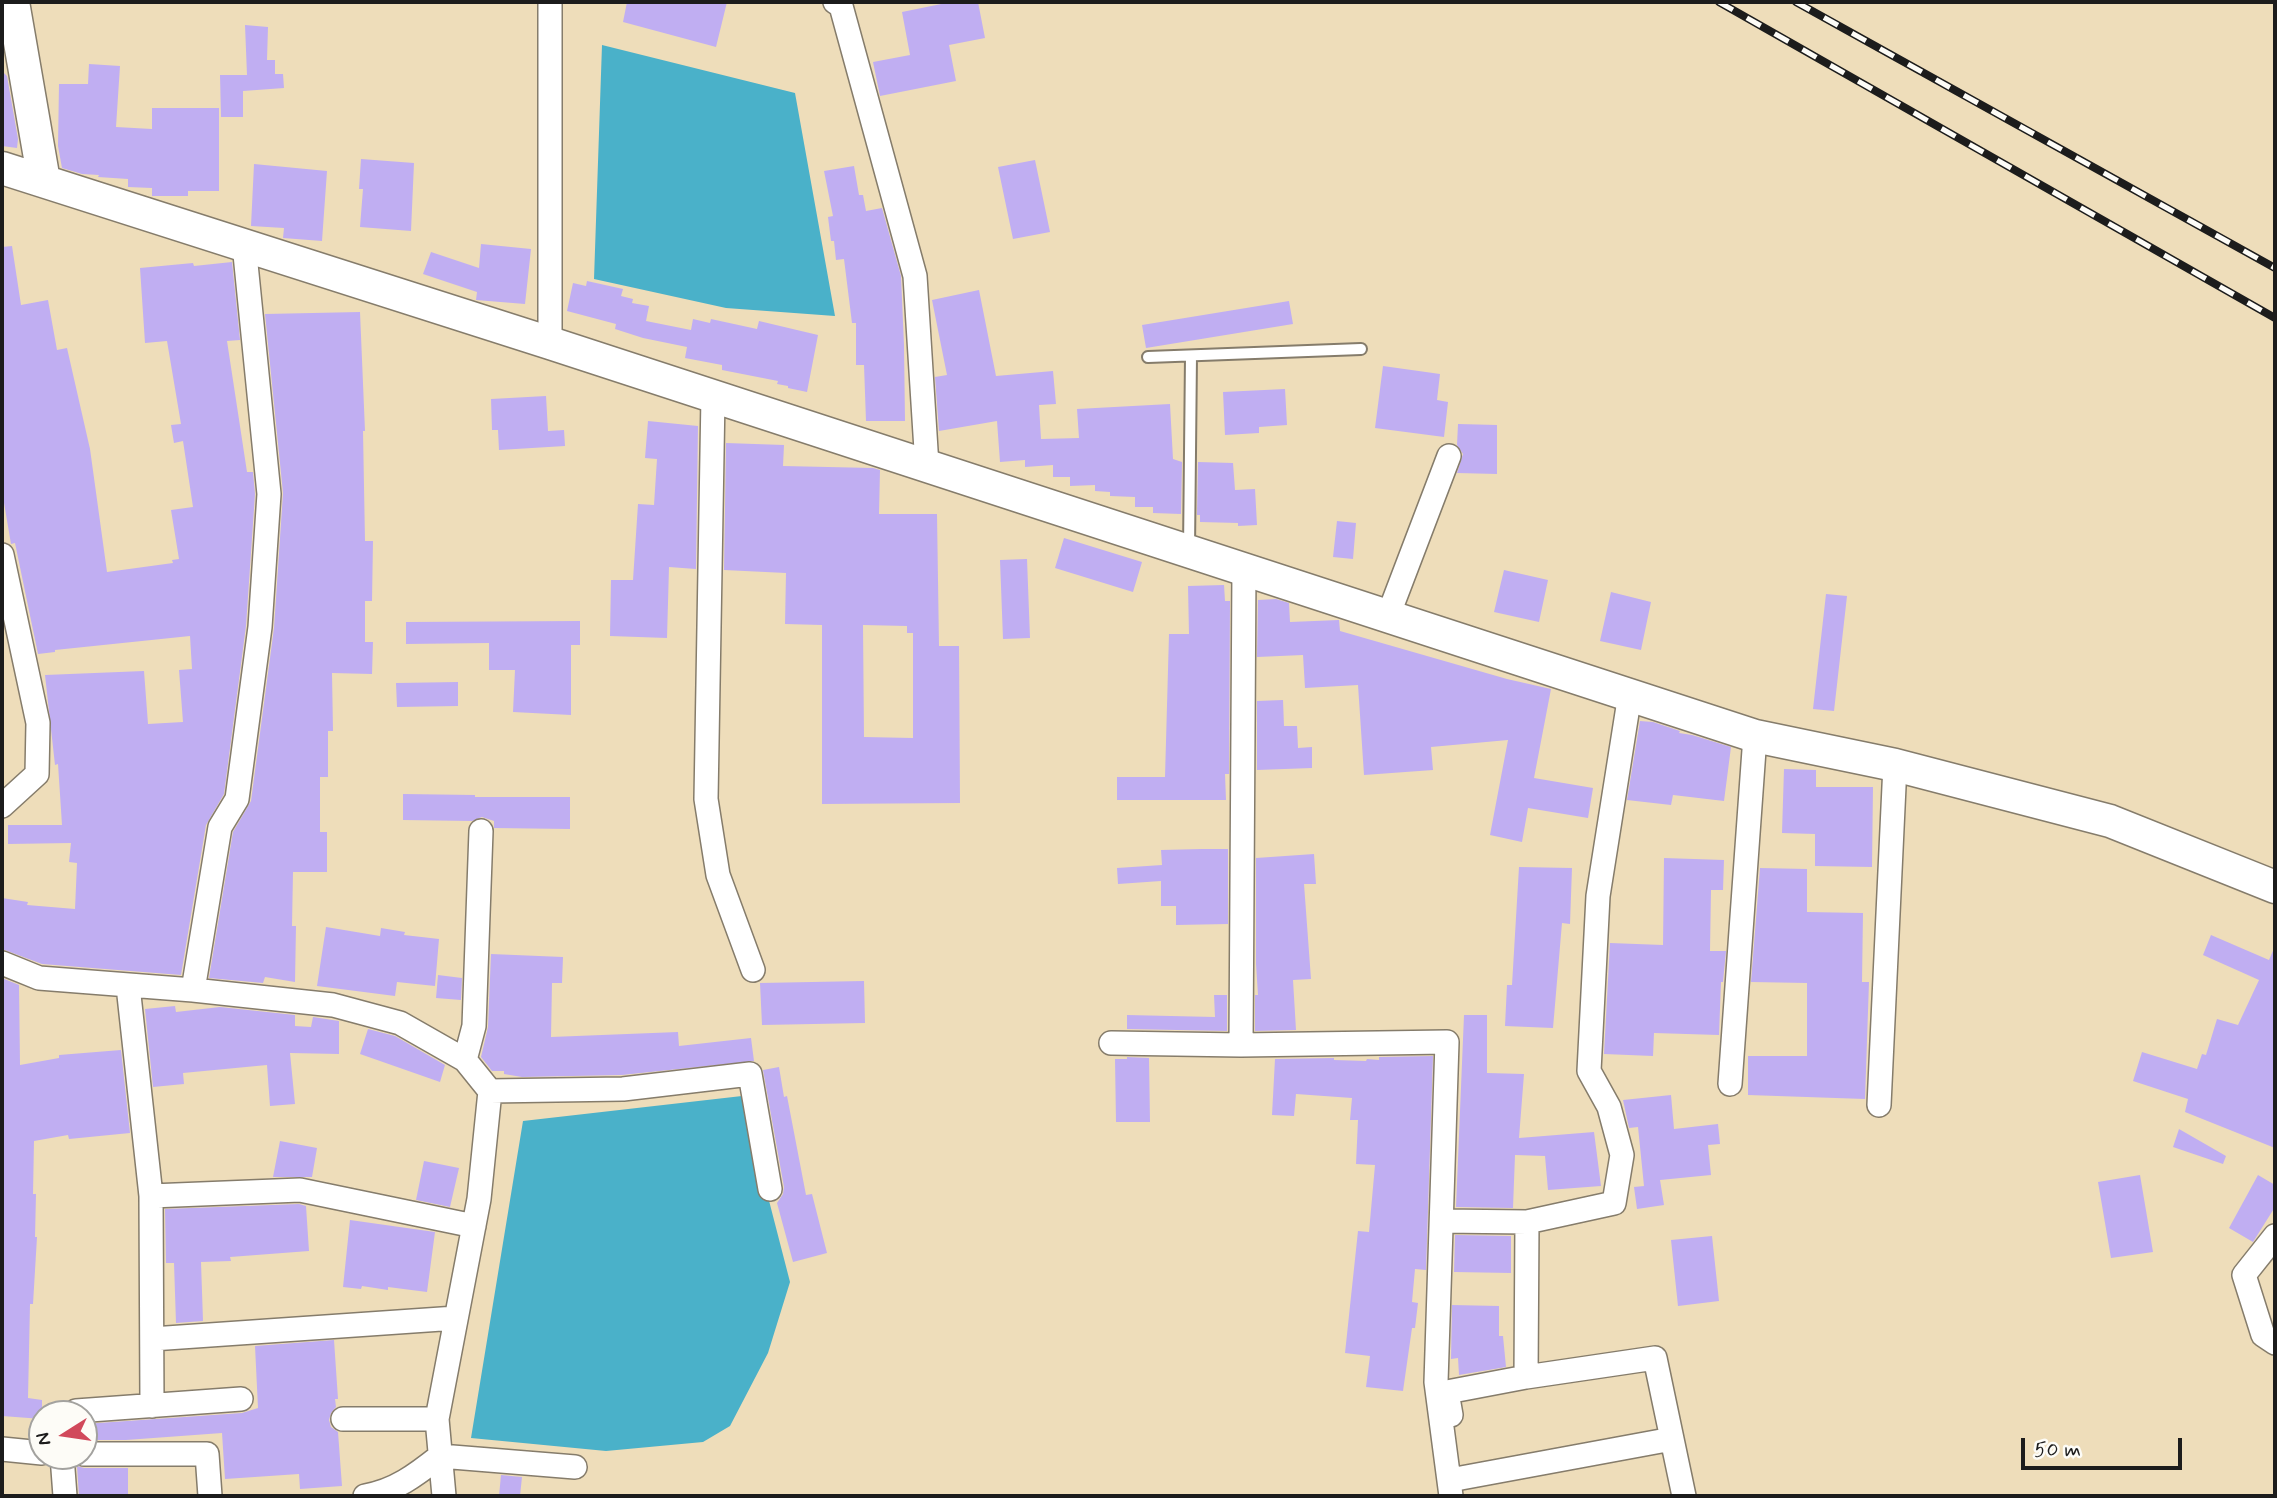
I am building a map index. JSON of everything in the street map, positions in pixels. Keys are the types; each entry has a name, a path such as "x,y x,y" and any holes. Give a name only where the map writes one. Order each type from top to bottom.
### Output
{"main road":[{"path":"13,2 44,181"},
{"path":"2,168 550,343 1755,736 1895,765 2110,821 2275,887"}],"street":[{"path":"550,343 551,2"},
{"path":"835,2 841,6 915,276 926,466"},
{"path":"192,990 220,827 237,799 260,627 270,494 244,244"},
{"path":"713,396 706,799 718,875 753,970"},
{"path":"1388,616 1449,456"},
{"path":"2,555 38,723 37,774 2,806"},
{"path":"1241,1045 1244,569"},
{"path":"1442,1221 1527,1222 1615,1203 1622,1155 1609,1107 1589,1071 1598,896 1630,694"},
{"path":"1730,1084 1755,736"},
{"path":"1878,1105 1895,765"},
{"path":"466,1060 474,1026 481,831"},
{"path":"2,963 39,978 333,1005 400,1023 466,1060 490,1091 479,1199 437,1419 444,1496"},
{"path":"128,986 150,1196 152,1406"},
{"path":"1111,1042 1241,1045 1447,1042 1437,1382 1459,1490"},
{"path":"490,1091 623,1089 750,1074 770,1189"},
{"path":"150,1196 300,1190 474,1226"},
{"path":"1526,1377 1527,1222"},
{"path":"2275,1236 2244,1275 2263,1335 2275,1343"},
{"path":"152,1339 456,1318"},
{"path":"1459,1490 1447,1392 1655,1358 1684,1496"},
{"path":"98,1410 241,1398"},
{"path":"343,1419 437,1419"},
{"path":"1459,1490 1672,1439"},
{"path":"2,1449 28,1452"},
{"path":"98,1454 206,1454 210,1496"},
{"path":"365,1496 378,1494 407,1482 440,1456 575,1467"},
{"path":"63,1470 65,1496"}],"lane":[{"path":"1148,358 1361,349"},
{"path":"1189,551 1191,356"}],"water":[{"path":"602,45 795,93 835,316 726,308 594,279"},
{"path":"742,1096 790,1282 768,1353 730,1426 703,1442 606,1451 471,1438 523,1121"}],"building":[{"path":"627,2 727,2 716,47 623,22"},
{"path":"951,2 978,2 985,38 949,45 956,81 880,96 873,62 910,55 902,12"},
{"path":"245,25 268,27 267,60 275,60 275,74 283,74 284,88 243,91 243,117 221,117 220,75 247,75"},
{"path":"89,64 120,66 116,127 152,129 152,108 219,108 219,191 188,191 188,196 152,196 152,188 128,187 128,179 98,177 99,175 82,174 62,168 58,146 59,84 88,84"},
{"path":"2,71 7,76 18,139 17,148 2,146"},
{"path":"361,159 414,163 411,231 360,227 363,189 359,189"},
{"path":"1035,160 1050,232 1013,239 998,167"},
{"path":"254,164 327,171 322,241 283,238 284,228 251,226"},
{"path":"854,166 859,195 863,195 866,211 882,208 901,276 905,421 866,421 864,365 856,365 856,323 852,323 844,259 836,260 834,241 831,241 828,217 833,216 824,171"},
{"path":"481,244 531,249 525,304 476,300 477,292 423,274 431,252 479,268"},
{"path":"12,246 21,305 48,300 57,350 67,348 90,449 107,572 173,563 172,560 179,559 171,510 193,507 183,441 174,443 171,425 181,424 167,341 145,343 140,268 232,262 240,340 227,341 247,472 253,472 255,494 246,626 224,794 206,825 181,975 42,964 2,949 2,898 28,902 27,905 75,909 77,863 69,862 71,843 8,844 8,825 62,825 58,764 55,765 45,675 144,671 148,724 183,722 179,670 192,669 190,636 38,654 15,543 11,544 2,491 2,247"},
{"path":"587,281 623,289 621,296 633,299 632,303 649,306 646,321 691,330 693,319 710,323 711,319 757,329 759,321 818,335 807,392 777,384 778,381 722,370 722,365 685,358 687,347 643,338 615,329 616,324 567,311 573,283 586,286"},
{"path":"979,290 996,376 1053,371 1056,404 1039,405 1041,439 1079,438 1077,409 1170,404 1173,459 1182,462 1181,514 1153,513 1153,507 1135,507 1135,497 1110,496 1110,492 1095,491 1095,485 1070,486 1070,477 1053,477 1053,465 1025,467 1025,460 1000,462 997,421 939,431 935,377 947,375 932,300"},
{"path":"1289,301 1293,324 1146,348 1142,325"},
{"path":"360,312 365,431 365,541 373,541 372,601 365,601 365,642 373,642 372,674 332,673 333,731 328,731 328,777 320,777 320,832 327,832 327,872 293,872 295,982 265,977 263,983 209,978 233,832 251,801 274,628 283,493 265,314"},
{"path":"1383,366 1440,374 1437,400 1448,402 1444,437 1375,428"},
{"path":"1285,389 1287,425 1259,427 1259,433 1225,435 1223,392"},
{"path":"546,396 548,431 564,430 565,446 499,450 498,430 492,430 491,399"},
{"path":"648,421 698,426 696,569 669,567 667,638 610,636 611,580 633,580 638,504 654,505 657,459 645,458"},
{"path":"1458,424 1497,425 1497,474 1457,473 1463,454 1457,445"},
{"path":"726,443 784,445 783,466 880,470 879,514 937,514 939,646 959,646 960,803 822,804 822,625 785,624 786,573 724,570","holes":["863,625 907,626 907,633 913,633 913,738 864,737"]},
{"path":"1198,462 1233,463 1235,490 1255,489 1257,525 1200,522 1200,515 1197,515"},
{"path":"1337,521 1356,523 1353,559 1333,557"},
{"path":"1064,538 1142,562 1133,592 1055,568"},
{"path":"1027,559 1030,638 1003,639 1000,560"},
{"path":"1504,570 1548,580 1539,622 1494,612"},
{"path":"1224,585 1225,601 1230,601 1229,774 1225,774 1226,800 1117,800 1117,777 1165,777 1169,634 1189,634 1188,586"},
{"path":"1611,592 1651,602 1641,650 1600,641"},
{"path":"1826,594 1847,596 1834,711 1813,709"},
{"path":"1276,599 1289,603 1290,622 1339,620 1340,631 1551,689 1534,778 1593,788 1588,818 1528,808 1522,842 1490,835 1508,740 1431,747 1433,770 1364,775 1358,685 1305,688 1303,655 1257,657 1258,600"},
{"path":"580,621 580,645 571,645 571,715 513,712 515,670 489,670 489,643 406,644 406,622"},
{"path":"458,682 458,706 397,707 396,683"},
{"path":"1283,700 1284,726 1297,726 1298,748 1312,747 1312,768 1257,770 1257,701"},
{"path":"1640,721 1653,722 1680,731 1679,733 1731,747 1724,801 1673,795 1671,805 1627,800"},
{"path":"1784,769 1816,770 1816,787 1873,787 1872,867 1815,866 1815,834 1782,833"},
{"path":"403,794 570,797 570,829 494,828 494,821 482,817 472,821 403,820"},
{"path":"1228,849 1228,924 1176,925 1176,906 1161,906 1161,881 1118,884 1117,868 1162,865 1161,850"},
{"path":"1314,854 1316,884 1304,884 1311,979 1293,980 1296,1030 1255,1031 1255,995 1258,995 1256,858"},
{"path":"1664,858 1724,860 1723,890 1711,890 1710,951 1726,951 1721,982 1719,1035 1654,1033 1653,1056 1604,1054 1610,943 1663,945"},
{"path":"1519,867 1572,868 1570,924 1562,923 1553,1028 1505,1026 1507,985 1512,985"},
{"path":"1760,868 1807,869 1807,912 1863,913 1862,982 1869,982 1865,1099 1748,1095 1748,1056 1807,1056 1807,983 1751,982"},
{"path":"326,927 380,936 381,928 405,932 404,935 439,939 435,986 397,982 395,996 317,986"},
{"path":"2211,935 2269,960 2275,946 2275,1148 2185,1112 2188,1099 2133,1081 2142,1052 2197,1069 2202,1054 2206,1055 2217,1019 2238,1025 2259,980 2203,955"},
{"path":"491,954 563,957 562,983 552,983 551,1037 678,1032 679,1046 751,1038 754,1061 622,1075 522,1077 504,1074 504,1071 492,1071 481,1057 488,1027"},
{"path":"438,975 462,978 461,1000 436,998"},
{"path":"2,978 19,985 20,1065 59,1058 59,1055 121,1050 130,1133 69,1139 68,1135 34,1141 33,1194 36,1194 37,1237 33,1304 30,1304 28,1398 42,1400 28,1400 28,1418 2,1416"},
{"path":"864,981 865,1023 762,1025 760,983"},
{"path":"1214,995 1227,995 1227,1031 1127,1029 1127,1015 1215,1017"},
{"path":"175,1006 176,1012 220,1007 295,1015 295,1026 311,1027 313,1017 339,1021 339,1054 290,1053 295,1104 270,1106 267,1065 183,1073 184,1084 153,1087 145,1009"},
{"path":"1464,1015 1487,1015 1487,1073 1524,1074 1519,1138 1594,1132 1601,1186 1548,1190 1545,1156 1515,1155 1513,1208 1456,1207"},
{"path":"368,1029 395,1036 445,1065 440,1082 360,1054"},
{"path":"1433,1056 1426,1270 1415,1269 1412,1302 1418,1303 1403,1391 1366,1387 1370,1356 1345,1353 1358,1231 1369,1232 1375,1165 1356,1164 1358,1120 1350,1120 1352,1098 1296,1094 1294,1116 1272,1115 1275,1059 1334,1058 1366,1061 1379,1060 1379,1057"},
{"path":"1149,1058 1150,1122 1116,1122 1115,1059"},
{"path":"779,1067 806,1195 812,1194 827,1253 793,1262 777,1203 784,1187 763,1070"},
{"path":"1671,1095 1674,1129 1718,1124 1720,1144 1708,1145 1711,1175 1660,1180 1664,1205 1637,1209 1634,1187 1644,1186 1638,1127 1629,1128 1623,1100"},
{"path":"2179,1129 2226,1156 2223,1164 2173,1147"},
{"path":"280,1141 317,1148 312,1177 273,1177"},
{"path":"424,1161 459,1168 450,1207 416,1200"},
{"path":"2140,1175 2153,1252 2111,1258 2098,1182"},
{"path":"2258,1175 2275,1185 2275,1207 2253,1242 2229,1228"},
{"path":"299,1204 306,1206 309,1251 201,1262 203,1321 176,1323 174,1263 166,1263 165,1209"},
{"path":"350,1220 435,1232 427,1292 388,1287 388,1290 362,1286 361,1289 343,1287"},
{"path":"1455,1235 1511,1236 1511,1273 1454,1272"},
{"path":"1712,1236 1719,1301 1678,1306 1671,1240"},
{"path":"1452,1305 1499,1306 1499,1336 1503,1336 1506,1367 1459,1375 1458,1358 1451,1359"},
{"path":"334,1340 338,1399 335,1399 336,1407 329,1420 331,1427 338,1432 342,1486 300,1489 299,1474 225,1479 222,1433 98,1440 98,1423 242,1413 258,1408 255,1346"},
{"path":"128,1468 128,1496 79,1496 77,1470"},
{"path":"501,1475 522,1477 520,1496 499,1496"}],"railway":[{"path":"1719,2 2275,318"},
{"path":"1796,2 2275,268"}]}
